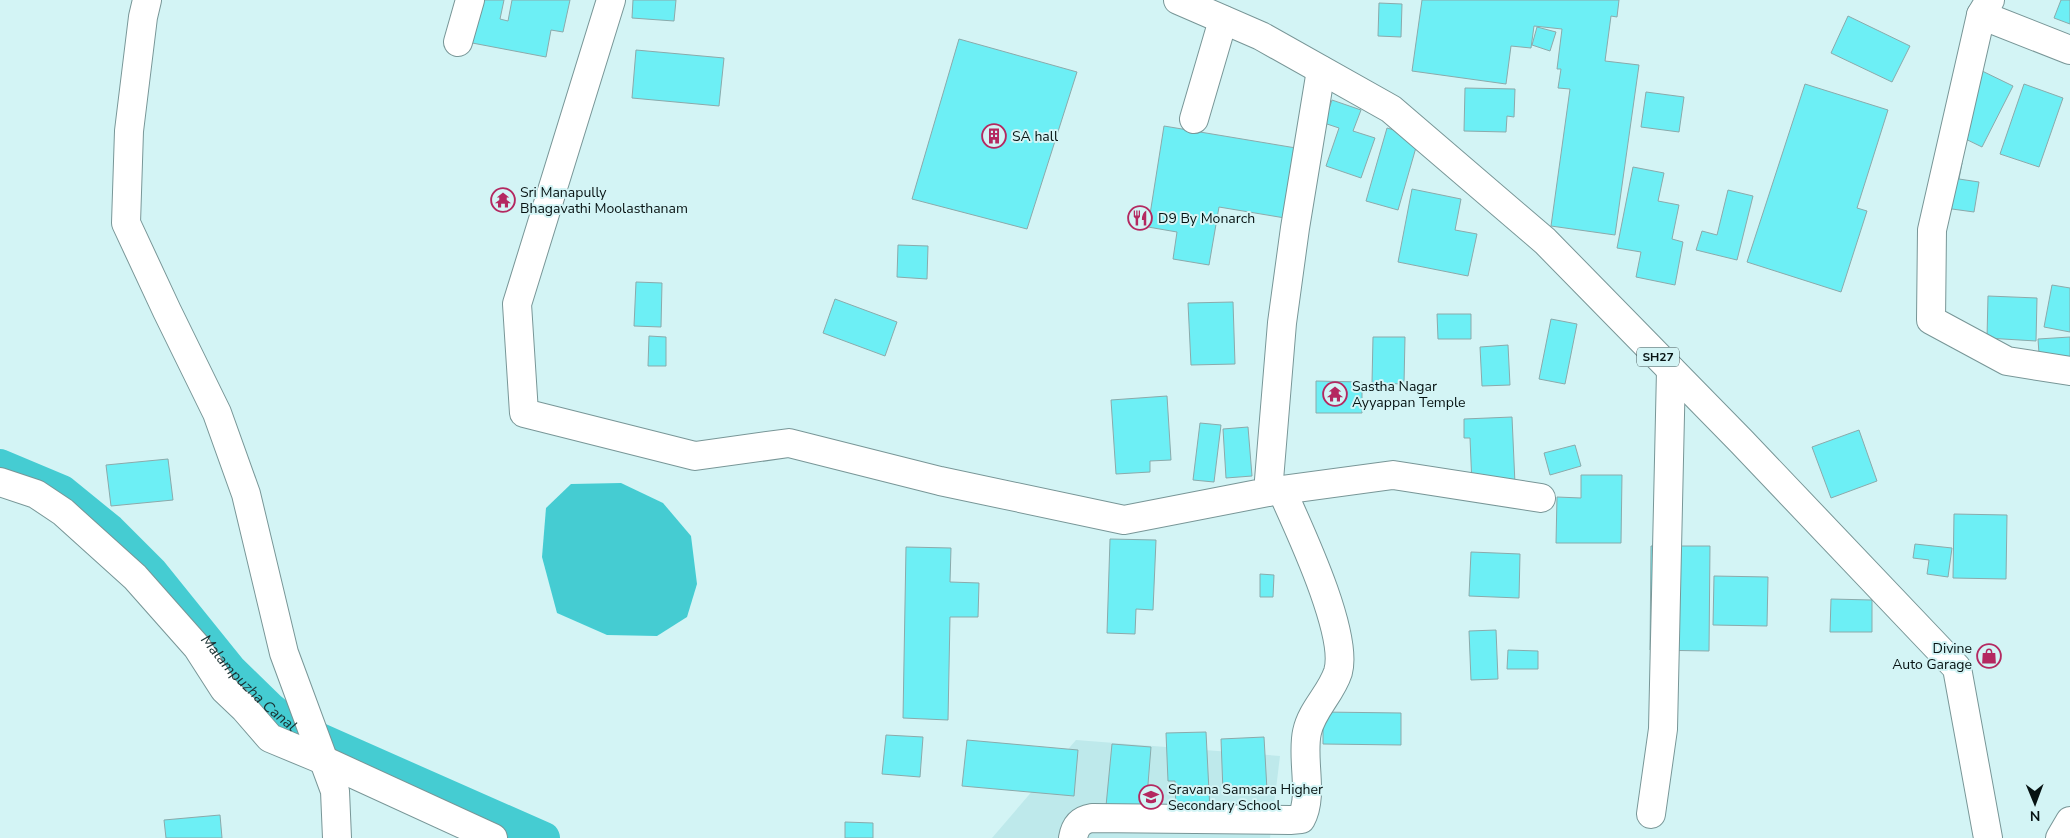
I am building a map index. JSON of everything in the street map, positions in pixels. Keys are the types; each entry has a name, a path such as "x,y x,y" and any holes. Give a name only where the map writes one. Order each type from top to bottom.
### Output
{"street":[{"path":"147,0 143,17 129,131 126,223 217,413 246,494 284,653 335,791 337,838"},
{"path":"458,42 470,0"},
{"path":"611,0 517,304 524,413 695,456 789,444 940,481 1124,520 1275,492 1393,475 1541,498"},
{"name":"SH27","path":"1178,0 1262,36 1391,109 1538,234 1671,370 1956,668 1988,838"},
{"path":"2070,50 1986,7 1932,230 1932,320 2007,361 2070,371"},
{"path":"1194,119 1223,20"},
{"path":"1073,838 1078,825 1084,820 1092,818 1290,820 1301,819 1306,805 1305,749 1307,732 1313,715 1331,688 1338,670 1339,654 1323,589 1275,492 1282,323 1295,228 1321,70"},
{"path":"1651,814 1663,729 1671,370"},
{"path":"0,482 36,494 63,512 135,577 197,647 224,689 244,708 270,738 316,742 493,838"},
{"path":"2060,838 2070,821"}],"shaded area":[{"name":"Sravana Samsara Higher Secondary School","path":"1076,740 1280,756 1270,838 992,838"}],"water":[{"path":"621,483 663,503 691,536 697,584 687,617 657,636 607,635 557,613 542,557 546,508 571,484"}],"building":[{"path":"475,0 504,0 500,19 508,21 512,0 570,0 563,32 551,30 546,57 467,42"},
{"path":"633,0 676,0 674,21 632,18"},
{"path":"1422,0 1619,0 1617,17 1611,16 1605,61 1639,65 1615,235 1551,226 1570,89 1558,88 1561,69 1557,69 1562,29 1534,26 1531,48 1511,46 1506,84 1412,71"},
{"path":"2061,0 2070,0 2070,24 2054,18"},
{"path":"1379,3 1402,4 1401,37 1378,36"},
{"path":"1848,16 1910,46 1892,82 1831,53"},
{"path":"1537,27 1556,32 1550,51 1532,45"},
{"name":"SA hall","path":"959,39 1077,72 1027,229 912,199"},
{"path":"636,50 724,58 719,106 632,98"},
{"path":"1978,69 2013,86 1982,147 1947,130"},
{"path":"1805,84 1888,110 1857,208 1867,211 1841,292 1747,262"},
{"path":"2024,84 2063,98 2039,167 2000,154"},
{"path":"1465,88 1515,89 1514,117 1507,116 1506,132 1464,131"},
{"path":"1646,92 1684,97 1679,132 1641,127"},
{"path":"1332,100 1361,110 1353,131 1375,138 1361,178 1326,166 1339,128 1324,123"},
{"path":"1164,126 1296,148 1285,218 1219,207 1209,265 1173,259 1177,232 1148,227"},
{"path":"1387,128 1419,137 1398,210 1366,201"},
{"path":"1938,160 1962,163 1959,179 1979,182 1974,212 1930,206"},
{"path":"1633,167 1664,173 1658,201 1679,205 1672,239 1683,242 1675,285 1636,277 1641,252 1617,248"},
{"path":"1412,189 1461,199 1455,230 1477,234 1468,276 1398,262"},
{"path":"1728,190 1753,196 1737,260 1696,250 1702,231 1717,235"},
{"path":"898,245 928,246 927,279 897,277"},
{"path":"636,282 662,283 661,327 634,326"},
{"path":"2052,285 2070,288 2070,332 2044,327"},
{"path":"1988,296 2037,298 2036,341 1987,338"},
{"path":"835,299 897,322 885,356 823,333"},
{"path":"1233,302 1235,364 1191,365 1188,303"},
{"path":"1437,314 1471,314 1471,339 1438,339"},
{"path":"1551,319 1577,324 1565,384 1539,379"},
{"path":"649,336 666,337 666,366 648,366"},
{"path":"1373,337 1405,337 1404,384 1372,383"},
{"path":"2070,337 2070,367 2040,369 2038,339"},
{"path":"1508,345 1510,385 1482,386 1480,347"},
{"path":"1316,381 1362,382 1362,413 1316,413"},
{"path":"1167,396 1171,460 1150,461 1150,472 1116,474 1111,400"},
{"path":"1512,417 1515,484 1472,485 1470,438 1464,438 1464,419"},
{"path":"1200,423 1221,425 1214,482 1193,480"},
{"path":"1248,427 1252,476 1226,478 1223,429"},
{"path":"1859,430 1877,481 1831,498 1812,447"},
{"path":"1575,445 1581,466 1550,475 1544,453"},
{"path":"168,459 173,500 111,506 106,465"},
{"path":"1581,475 1622,475 1621,543 1556,543 1557,497 1581,498"},
{"path":"1954,514 2007,515 2006,579 1953,578"},
{"path":"1110,539 1156,540 1153,610 1136,609 1135,634 1107,633"},
{"path":"1915,544 1952,548 1948,577 1927,574 1929,560 1913,558"},
{"path":"1651,546 1710,546 1709,651 1650,650"},
{"path":"906,547 951,548 950,582 979,583 978,617 950,617 948,720 903,718"},
{"path":"1471,552 1520,554 1519,598 1469,596"},
{"path":"1260,574 1274,575 1273,597 1260,597"},
{"path":"1714,576 1768,577 1767,626 1713,625"},
{"path":"1831,599 1872,600 1872,632 1830,632"},
{"path":"1496,630 1498,679 1471,680 1469,631"},
{"path":"1508,650 1538,651 1538,669 1507,669"},
{"path":"1323,712 1401,713 1401,745 1323,744"},
{"path":"1206,732 1210,811 1176,813 1175,781 1168,781 1166,733"},
{"path":"886,735 923,737 920,777 882,774"},
{"path":"1264,737 1267,790 1223,792 1221,739"},
{"path":"967,740 1078,750 1074,796 962,786"},
{"path":"1112,744 1151,747 1146,809 1106,806"},
{"path":"220,815 222,838 166,838 164,820"},
{"path":"845,822 873,823 873,838 845,838"}],"waterway":[{"name":"Malampuzha Canal","path":"0,465 62,491 110,530 152,572 231,670 270,708 295,728 544,838"}],"place":[{"name":"SA hall","path":"994,136"},
{"name":"Sri Manapully Bhagavathi Moolasthanam","path":"503,200"},
{"name":"D9 By Monarch","path":"1140,218"},
{"name":"Sastha Nagar Ayyappan Temple","path":"1335,394"},
{"name":"Divine Auto Garage","path":"1989,656"},
{"name":"Sravana Samsara Higher Secondary School","path":"1151,797"}]}
